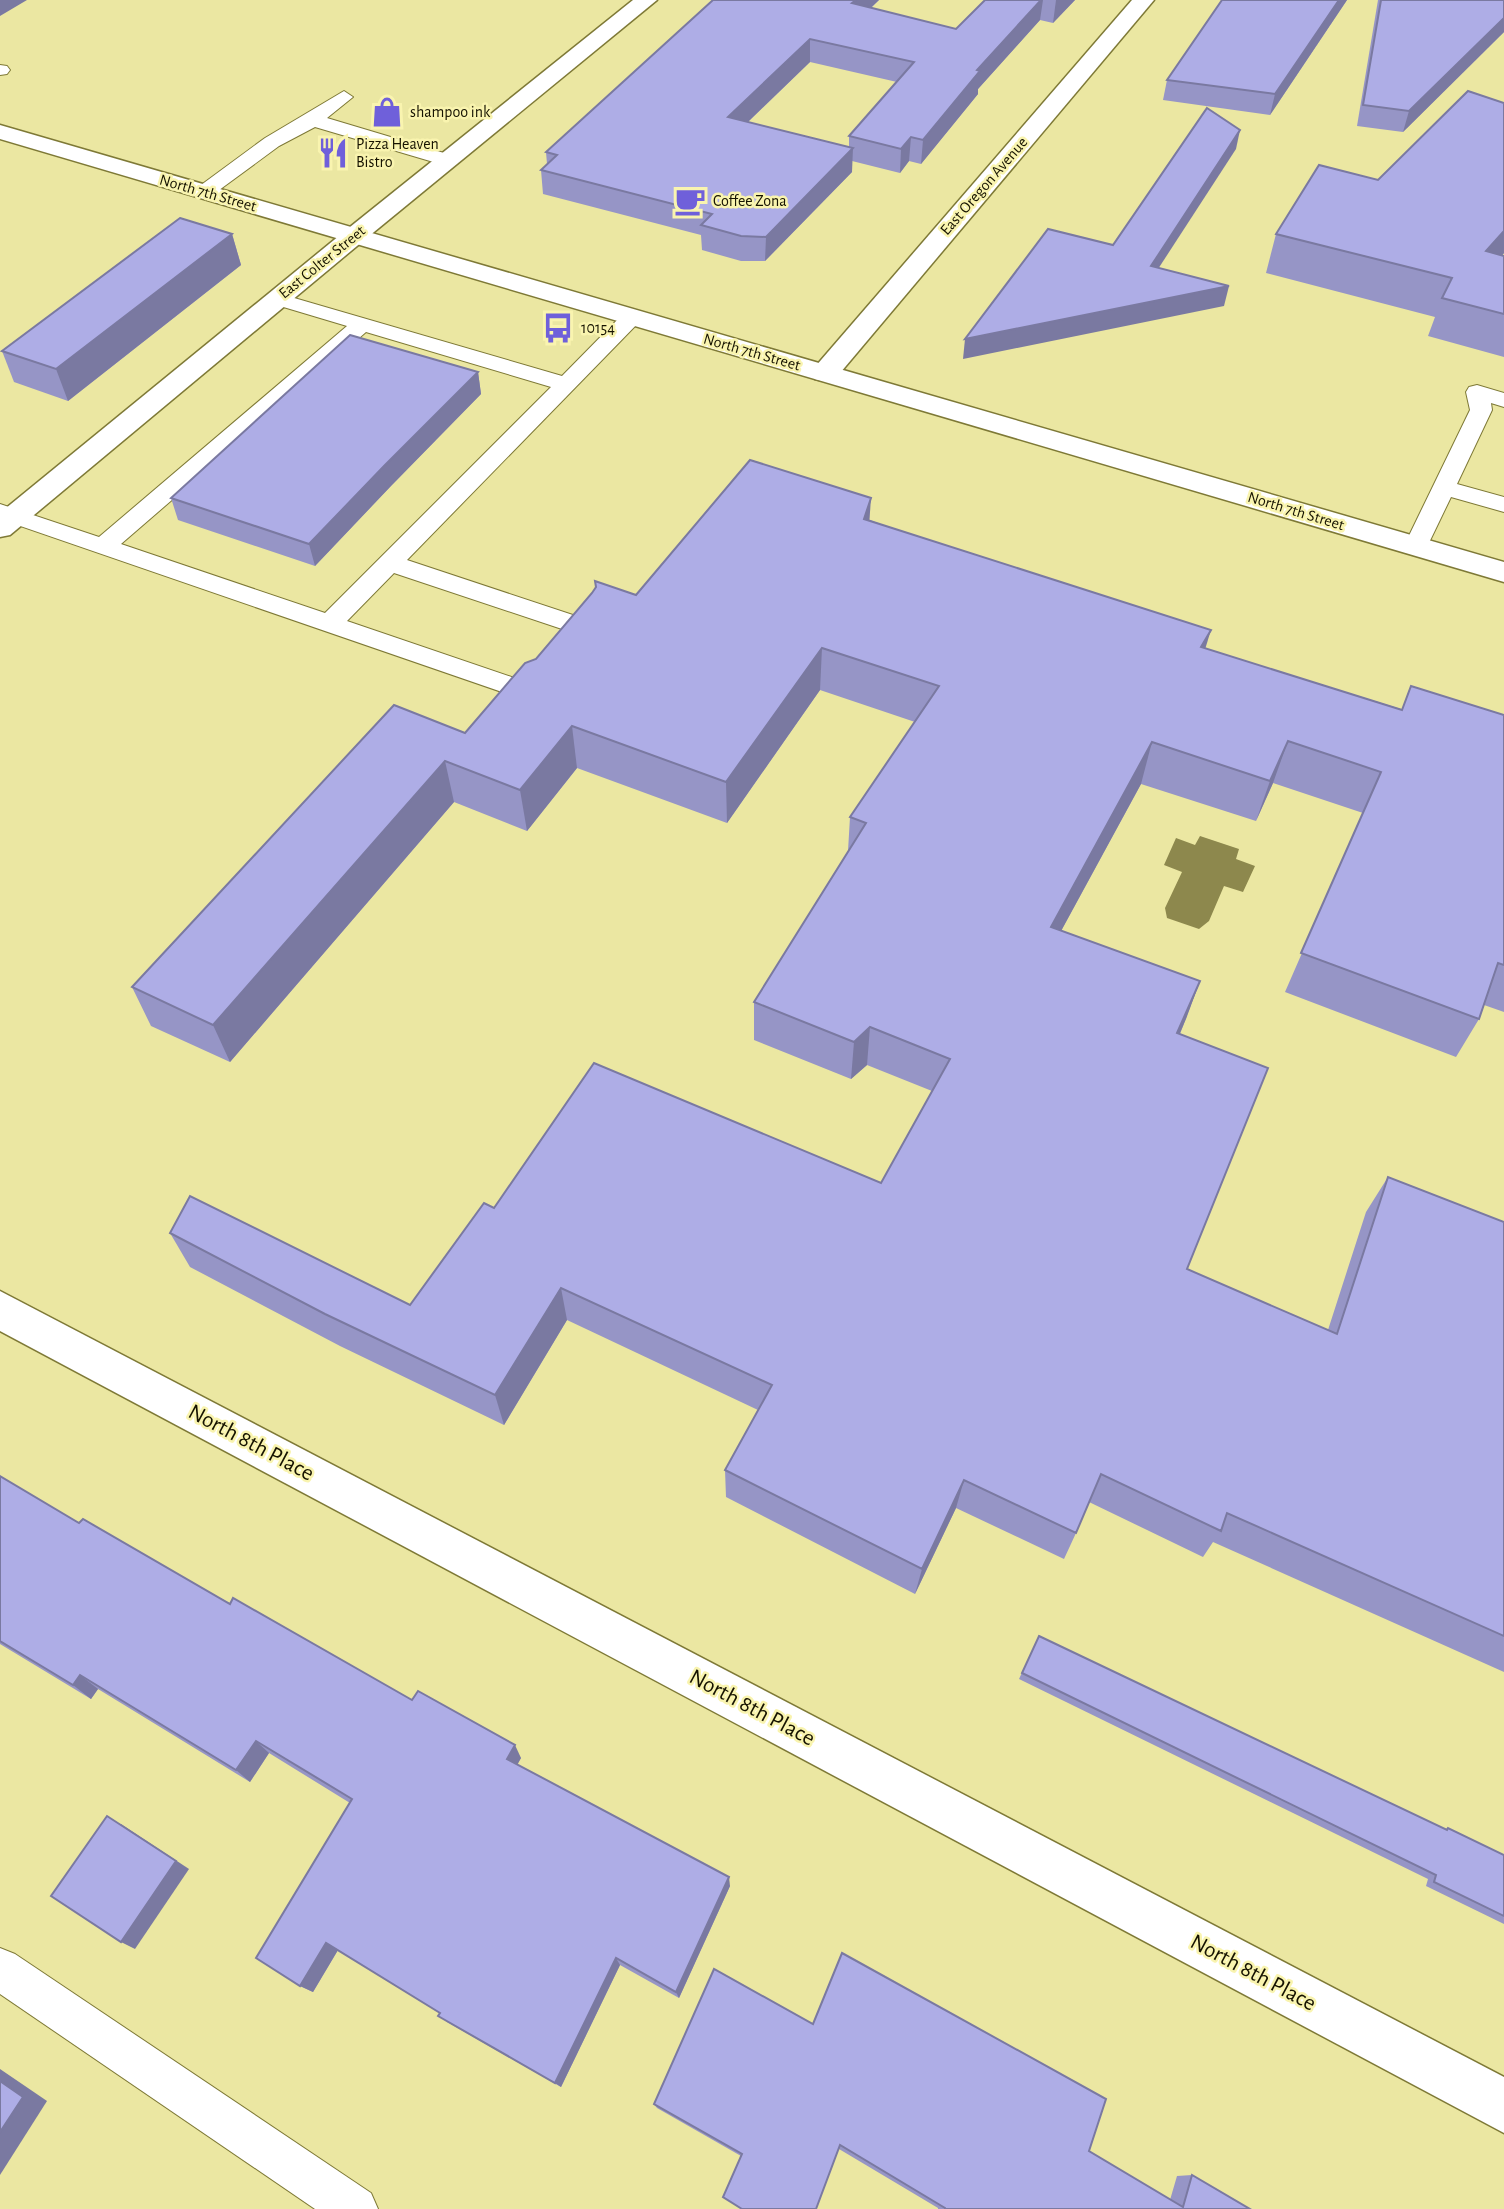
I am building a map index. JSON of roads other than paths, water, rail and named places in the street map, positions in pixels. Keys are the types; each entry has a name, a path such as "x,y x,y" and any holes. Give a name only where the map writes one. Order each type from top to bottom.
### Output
{"street":[{"name":"East Colter Street","path":"4,518 646,0"},
{"name":"East Oregon Avenue","path":"825,373 1143,0"},
{"name":"North 7th Street","path":"0,132 1504,572"},
{"name":"North 8th Place","path":"0,1310 1504,2106"}],"lane":[{"path":"204,192 272,142 313,120 344,97"},
{"path":"313,120 446,160"},
{"path":"277,299 566,384"},
{"path":"329,624 633,317"},
{"path":"102,547 362,324"},
{"path":"1416,546 1481,411 1477,392 1504,400"},
{"path":"1446,488 1504,505"},
{"path":"4,518 102,547 531,693 585,628 390,563"},
{"path":"0,1969 355,2209"}],"place":[{"name":"shampoo ink","path":"387,112"},
{"name":"Pizza Heaven Bistro","path":"333,153"},
{"name":"Coffee Zona","path":"690,201"},
{"name":"10154","path":"558,328"}]}
